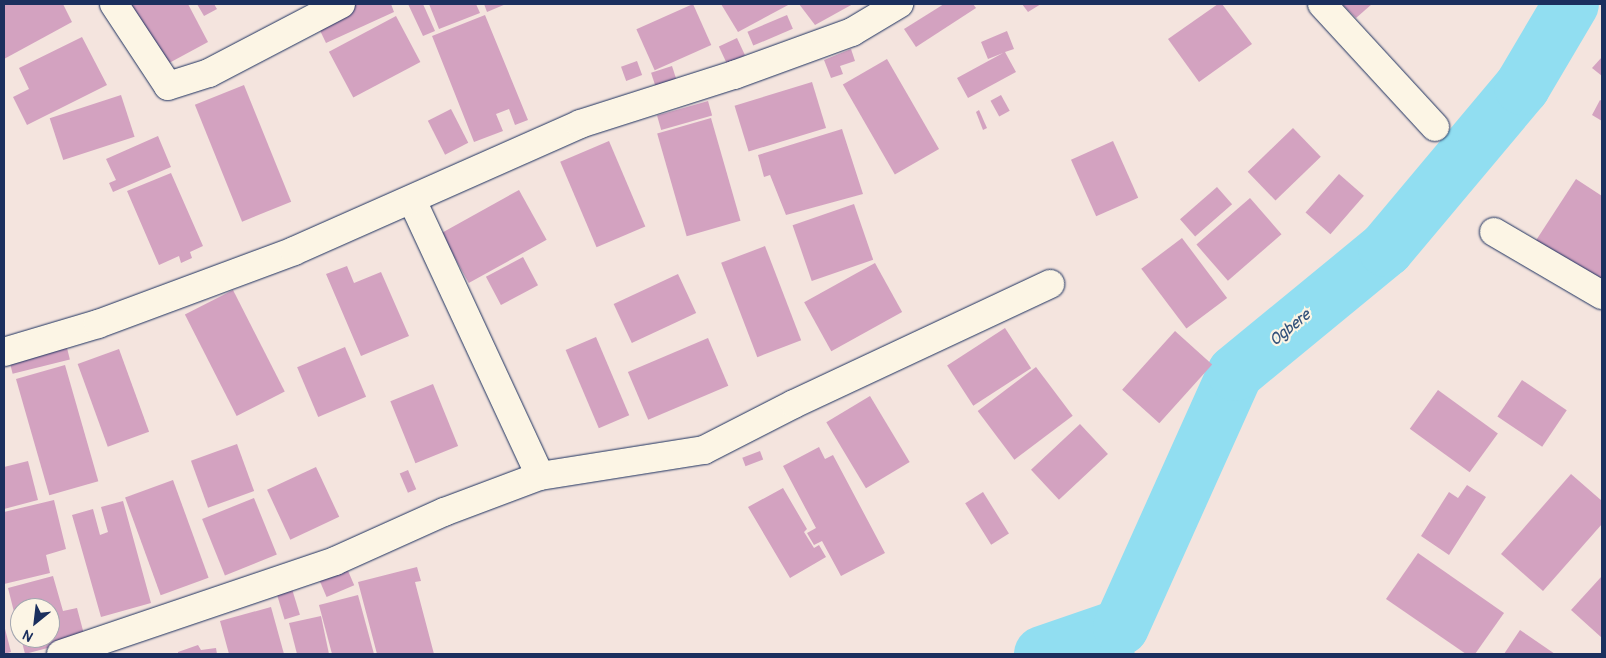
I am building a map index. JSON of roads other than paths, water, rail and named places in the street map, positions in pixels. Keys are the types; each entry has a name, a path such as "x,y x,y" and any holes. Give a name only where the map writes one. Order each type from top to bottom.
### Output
{"street":[{"path":"114,4 168,86 209,73 341,4"},
{"path":"4,352 98,324 294,251 580,124 734,75 852,32 899,4"},
{"path":"1322,4 1436,127"},
{"path":"412,200 540,476"},
{"path":"1494,232 1602,295"},
{"path":"61,654 335,561 444,512 540,476 704,450 794,404 1050,284"}],"waterway":[{"name":"Ogbere","path":"1042,654 1121,627 1235,373 1386,249 1522,87 1571,4"},
{"path":"1121,627 1130,654"}]}
